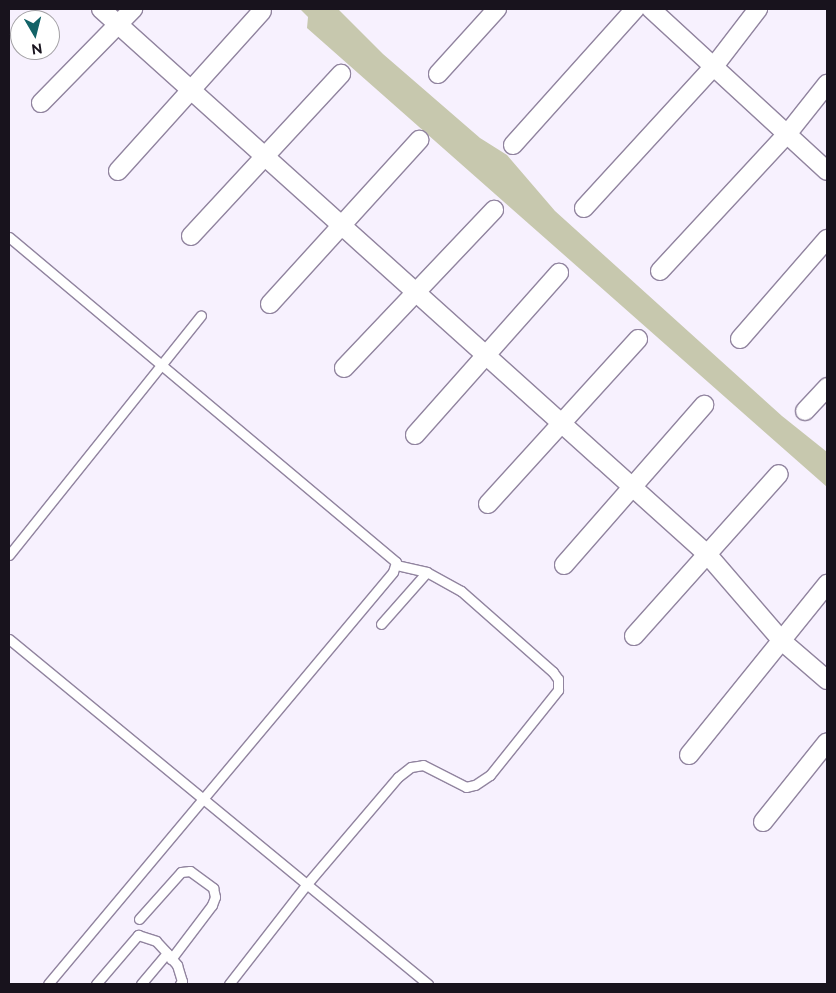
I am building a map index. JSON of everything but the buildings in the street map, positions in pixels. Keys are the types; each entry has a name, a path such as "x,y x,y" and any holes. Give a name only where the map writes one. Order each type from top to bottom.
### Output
{"street":[{"path":"101,9 342,222 414,291 707,554 783,642 827,680"},
{"path":"41,103 133,9"},
{"path":"438,74 497,9"},
{"path":"513,145 635,9"},
{"path":"651,9 827,170"},
{"path":"584,208 714,65 758,9"},
{"path":"118,171 262,11"},
{"path":"191,236 341,74"},
{"path":"660,271 788,133 827,84"},
{"path":"270,304 342,222 419,140"},
{"path":"344,368 414,291 494,210"},
{"path":"740,339 827,239"},
{"path":"415,436 559,273"},
{"path":"488,504 560,422 638,339"},
{"path":"805,411 827,387"},
{"path":"564,565 704,405"},
{"path":"634,636 779,474"},
{"path":"689,755 783,642 827,584"},
{"path":"763,822 827,742"}],"lane":[{"path":"9,237 394,558 396,565"},
{"path":"9,555 201,315"},
{"path":"229,984 306,885 398,777 410,767 423,764 466,787 475,785 490,775 558,690 559,685 553,672 461,592 427,572 396,565"},
{"path":"48,984 396,565"},
{"path":"381,624 427,572"},
{"path":"9,639 428,984"},
{"path":"139,919 181,872 190,871 213,888 215,897 212,905 169,956 141,984"},
{"path":"96,984 138,935 156,941 169,956 181,974 180,984"}],"green space":[{"path":"300,9 338,9 383,54 480,138 507,155 555,211 782,416 827,452 827,487 307,28 308,17"}]}
